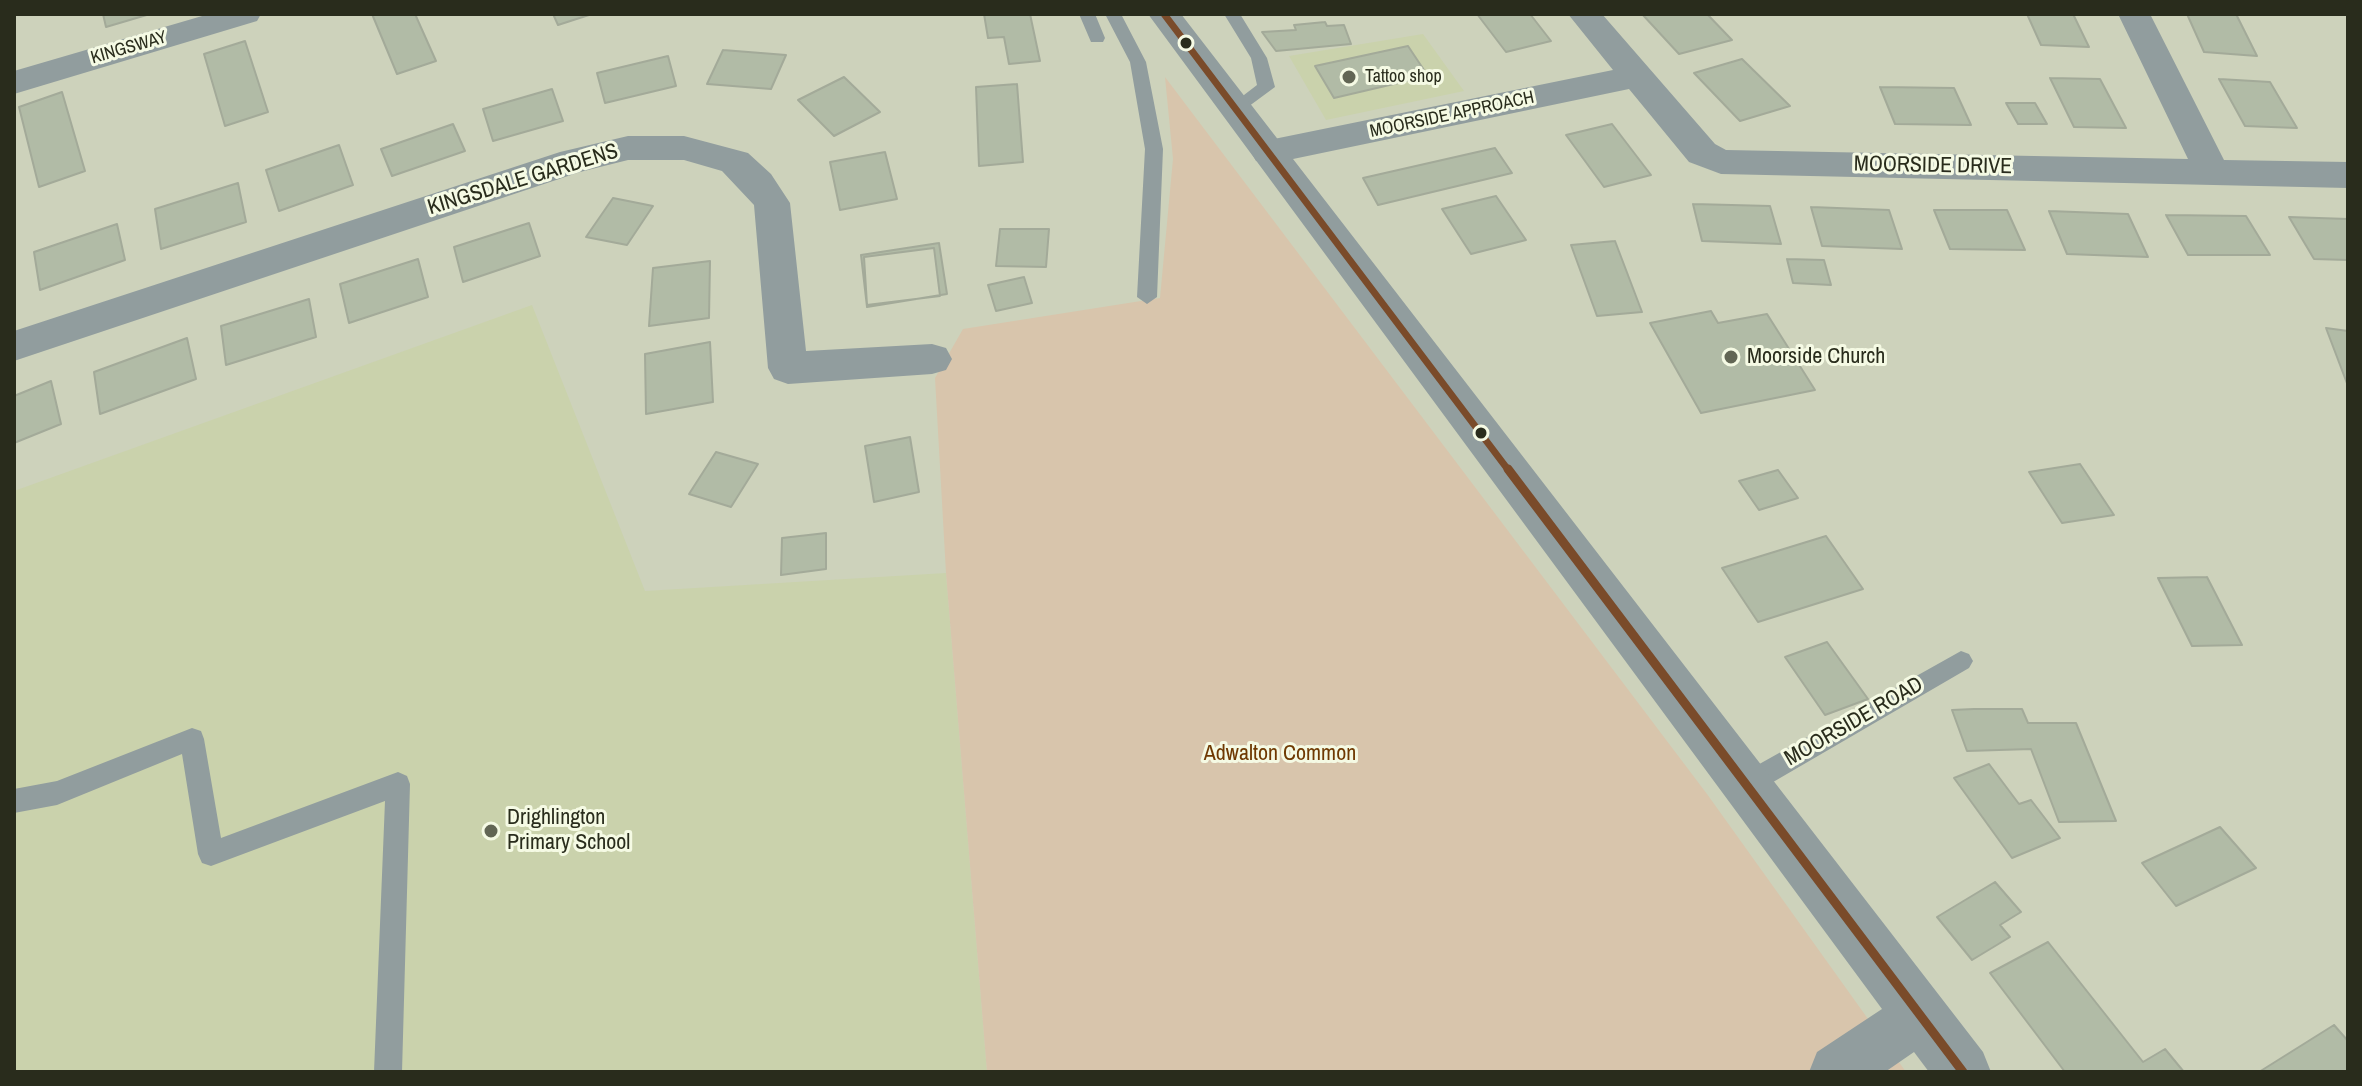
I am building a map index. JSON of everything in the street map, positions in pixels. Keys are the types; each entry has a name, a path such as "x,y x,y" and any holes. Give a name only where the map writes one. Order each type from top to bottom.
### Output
{"street":[{"name":"KINGSWAY","path":"14,83 245,14"},
{"path":"1164,14 1963,1072"},
{"name":"MOORSIDE DRIVE","path":"1584,14 1702,153 1721,162 2348,175"},
{"path":"2134,14 2212,171"},
{"name":"MOORSIDE APPROACH","path":"1269,152 1635,77"},
{"name":"KINGSDALE GARDENS","path":"14,346 573,161 628,148 684,148 735,162 758,183 772,203 788,368 932,359"},
{"path":"1837,1072 1920,1016"}],"lane":[{"path":"1087,14 1097,38"},
{"path":"1113,14 1138,62 1154,149 1147,297"},
{"path":"1232,14 1259,58 1266,87 1237,109"},
{"name":"MOORSIDE ROAD","path":"1747,784 1961,661"},
{"path":"14,801 57,793 192,739 211,854 398,784 388,1072"}],"shaded area":[{"path":"1423,34 1464,91 1326,120 1289,56"},
{"name":"Drighlington Primary School","path":"532,305 645,591 946,573 987,1072 14,1072 14,491"}],"green space":[{"name":"Adwalton Common","path":"1165,77 1707,794 1906,1072 987,1072 946,573 935,378 963,329 1160,298 1173,159"}],"building":[{"path":"103,14 150,14 106,27"},
{"path":"372,14 415,14 436,61 397,74"},
{"path":"553,14 592,14 558,25"},
{"path":"984,14 1030,14 1040,61 1009,64 1004,37 988,38"},
{"path":"1477,14 1530,14 1551,41 1506,52"},
{"path":"1642,14 1707,14 1732,40 1679,54"},
{"path":"2027,14 2073,14 2089,47 2041,45"},
{"path":"2187,14 2236,14 2257,56 2204,52"},
{"path":"1325,22 1327,26 1344,25 1351,44 1276,51 1262,32 1296,30 1294,25"},
{"path":"245,41 268,112 225,126 204,54"},
{"path":"1408,46 1428,76 1334,98 1315,66"},
{"path":"723,50 786,55 771,89 707,84"},
{"path":"668,56 676,86 605,103 597,73"},
{"path":"1742,59 1790,106 1740,121 1694,73"},
{"path":"844,77 880,112 834,136 798,100"},
{"path":"2050,78 2100,79 2126,128 2074,127"},
{"path":"2219,79 2270,82 2297,128 2245,126"},
{"path":"1017,84 1023,162 979,166 976,87"},
{"path":"1880,87 1954,88 1971,125 1895,124"},
{"path":"552,89 563,121 493,141 483,109"},
{"path":"62,92 85,171 39,187 19,107"},
{"path":"2006,103 2035,103 2047,124 2018,124"},
{"path":"453,124 465,151 392,176 381,149"},
{"path":"1612,124 1651,175 1604,187 1566,135"},
{"path":"339,145 353,185 279,211 266,170"},
{"path":"1495,148 1512,173 1378,205 1363,178"},
{"path":"885,152 897,199 840,210 830,162"},
{"path":"238,183 246,222 161,249 155,209"},
{"path":"1496,196 1526,240 1471,254 1442,209"},
{"path":"613,198 653,206 627,245 586,237"},
{"path":"1693,204 1770,206 1781,244 1702,241"},
{"path":"1811,207 1889,210 1902,249 1822,246"},
{"path":"1934,210 2007,210 2025,250 1950,249"},
{"path":"2049,211 2128,214 2148,257 2067,254"},
{"path":"2166,215 2246,216 2270,255 2188,255"},
{"path":"2289,217 2348,219 2348,260 2314,259"},
{"path":"529,223 540,256 463,282 454,247"},
{"path":"117,224 125,260 40,290 34,252"},
{"path":"1000,229 1049,229 1046,267 996,266"},
{"path":"1615,241 1642,312 1597,316 1571,245"},
{"path":"939,243 947,294 867,307 861,255"},
{"path":"934,248 940,296 867,305 864,257"},
{"path":"418,259 428,297 349,323 340,284"},
{"path":"1787,259 1824,260 1831,285 1793,283"},
{"path":"710,261 709,318 649,326 653,268"},
{"path":"1024,277 1032,303 996,311 988,285"},
{"path":"309,299 316,337 226,365 221,326"},
{"name":"Moorside Church","path":"1711,311 1718,323 1767,314 1815,390 1701,413 1650,323"},
{"path":"2326,328 2348,331 2348,386"},
{"path":"187,338 196,379 100,414 94,372"},
{"path":"710,342 713,402 646,414 645,354"},
{"path":"51,381 61,424 14,443 14,396"},
{"path":"910,437 919,492 874,502 865,446"},
{"path":"716,452 758,464 731,507 689,494"},
{"path":"2080,464 2114,515 2062,523 2029,472"},
{"path":"1778,470 1798,498 1759,510 1739,481"},
{"path":"826,533 826,569 781,575 782,538"},
{"path":"1826,536 1863,589 1758,622 1722,568"},
{"path":"2207,577 2242,645 2192,646 2158,578"},
{"path":"1827,642 1868,699 1825,715 1785,657"},
{"path":"2022,709 2028,723 2076,723 2116,821 2059,822 2031,749 1967,751 1952,710"},
{"path":"1989,764 2019,804 2031,800 2060,838 2012,858 1954,778"},
{"path":"2220,827 2256,868 2176,906 2142,863"},
{"path":"1995,882 2021,912 2000,925 2010,937 1972,960 1937,917"},
{"path":"2048,942 2143,1062 2165,1049 2184,1072 2065,1072 1990,973"},
{"path":"2334,1025 2348,1041 2348,1072 2259,1072"}],"transit line":[{"path":"1164,14 1963,1072"}],"place":[{"name":"Tattoo shop","path":"1349,77"},
{"name":"Moorside Church","path":"1731,357"},
{"name":"Drighlington Primary School","path":"491,831"}]}
